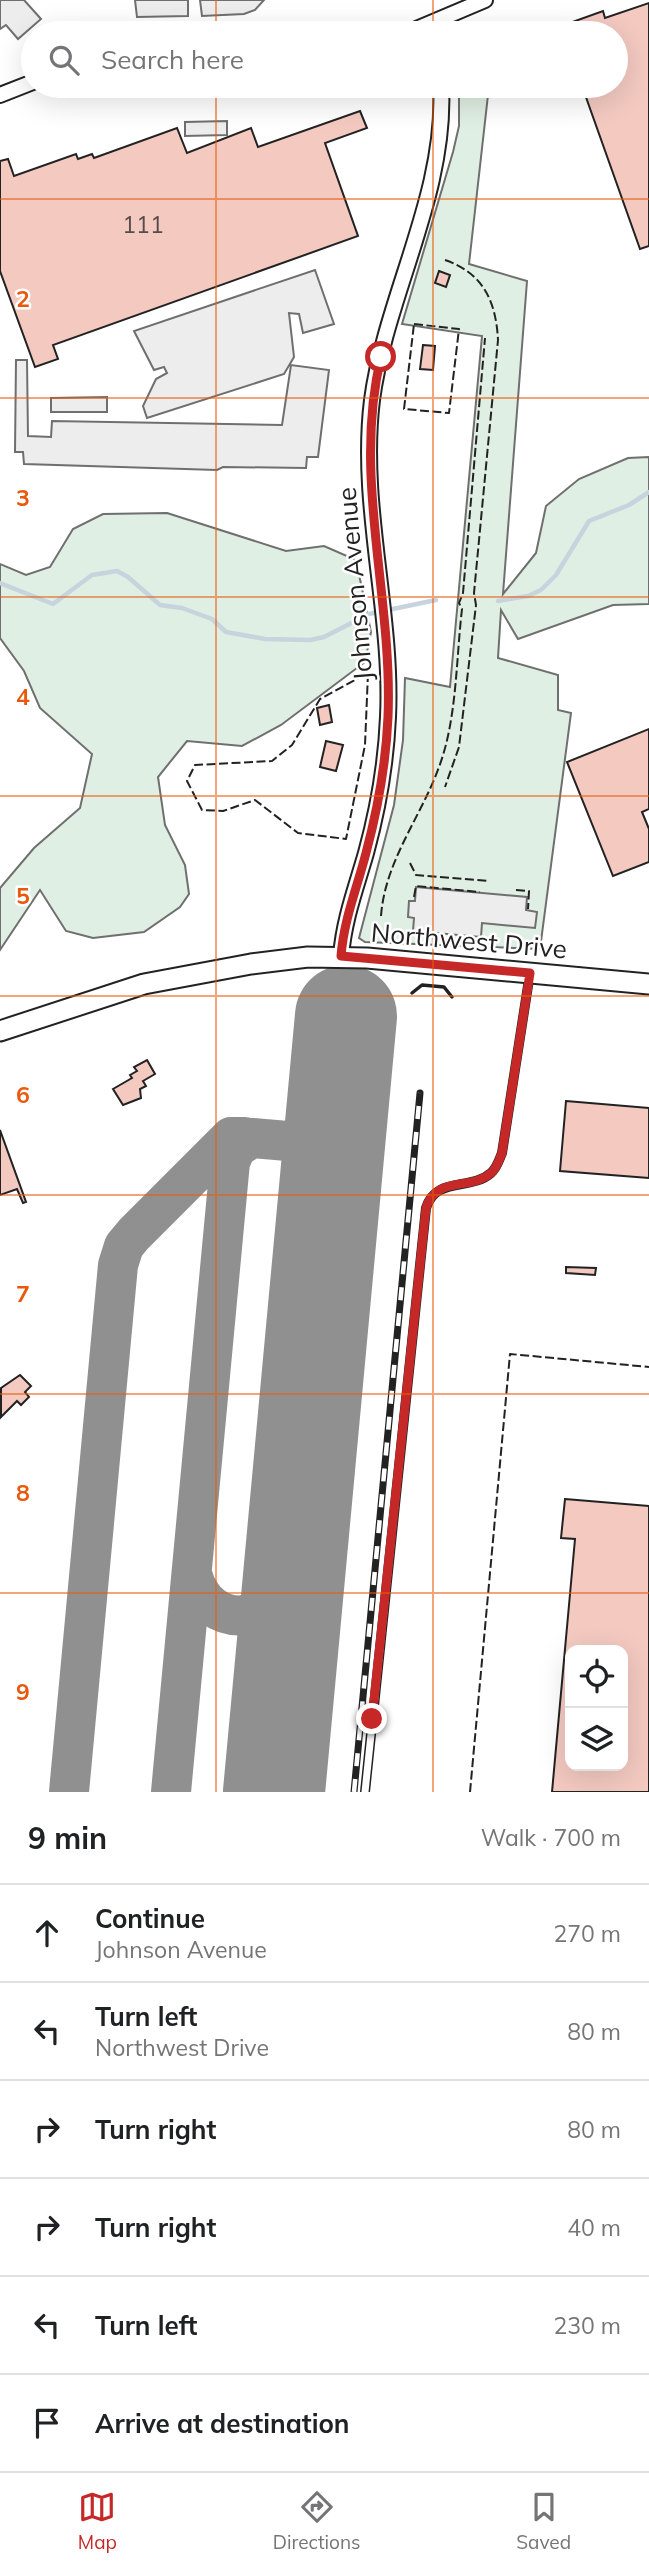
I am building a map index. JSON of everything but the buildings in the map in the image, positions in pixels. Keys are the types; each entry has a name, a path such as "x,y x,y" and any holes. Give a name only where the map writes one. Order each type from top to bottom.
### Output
{"main road":[{"name":"Northwest Drive","path":"0,1031 119,992 197,973 284,959 341,956 649,984"}],"street":[{"path":"444,21 485,0"},
{"path":"0,95 21,87"},
{"name":"Johnson Avenue","path":"341,956 344,923 373,823 386,750 389,688 370,466 372,402 381,357 435,160 441,98"}],"lane":[{"path":"365,1792 426,1208 429,1199 438,1190 486,1176 494,1171 498,1162 512,1104 530,973"}],"green space":[{"path":"459,98 488,98 469,264 527,281 503,594 536,553 546,506 579,479 628,458 649,457 649,604 613,605 518,639 501,610 498,658 558,675 558,710 571,713 540,949 365,942 359,938 394,805 403,740 405,678 450,687 482,336 402,324 459,126"},
{"path":"167,513 286,551 324,546 356,560 371,632 365,662 281,725 242,746 187,741 158,777 165,825 185,865 189,894 180,907 144,932 93,938 66,931 40,890 0,950 0,888 34,848 80,808 92,754 40,708 24,671 0,638 0,564 26,575 50,567 73,529 103,514"}],"shaded area":[{"path":"0,0 24,0 41,19 21,21 21,36 18,39 6,25 0,29"},
{"path":"135,0 188,0 188,16 137,17"},
{"path":"200,0 264,0 255,10 244,14 202,16"},
{"path":"227,121 227,135 185,136 185,122"},
{"path":"315,270 334,324 303,333 299,314 289,313 294,357 284,374 147,418 143,406 156,379 167,373 164,367 154,370 134,331"},
{"path":"16,360 27,360 28,436 51,437 52,421 282,425 291,365 329,370 318,457 307,457 306,468 223,467 217,470 24,464 23,452 15,452"},
{"path":"107,397 107,412 51,412 51,398"},
{"path":"416,887 527,897 526,910 537,912 535,928 482,923 481,937 413,931 414,918 408,917 409,901 415,901"}],"waterway":[{"path":"498,601 528,596 541,590 556,575 589,521 629,505 649,492"},
{"path":"0,583 53,604 92,575 117,571 128,577 160,605 182,608 212,619 226,632 265,639 310,640 324,637 369,614 436,600"}],"taxiway":[{"path":"69,1792 118,1265 124,1246 134,1234 231,1137 245,1137"},
{"path":"171,1792 230,1162 236,1148 252,1138 334,1145"},
{"path":"192,1574 200,1593 212,1607 227,1614 243,1615 259,1611 274,1602 286,1588 295,1569"},
{"path":"243,1615 271,1633 286,1663"}],"runway":[{"path":"274,1792 346,1016"}],"railway":[{"path":"354,1792 420,1093"}],"fence":[{"path":"445,260 469,272 485,290 494,313 498,340 474,593 476,605 459,747 445,787"},
{"path":"414,324 459,329 449,413 404,409 414,324"},
{"path":"381,916 389,877 432,786 449,729 455,689 462,609 459,603 463,593 485,338"},
{"path":"368,673 365,745 346,839 298,833 255,800 223,811 202,810 187,781 195,765 272,761 292,745 320,699 368,673"},
{"path":"410,863 416,875 488,881"},
{"path":"414,897 416,886 480,892"},
{"path":"516,890 529,891 528,909"},
{"path":"470,1792 510,1354 649,1367"}],"wall":[{"path":"412,993 422,985 444,987 452,997"}],"route":[{"path":"372,1719 426,1208 429,1199 438,1190 451,1184 486,1176 494,1171 502,1153 523,1035 530,973 341,956 344,923 365,856 380,792 386,750 389,688 369,450 372,402 381,357"}]}
